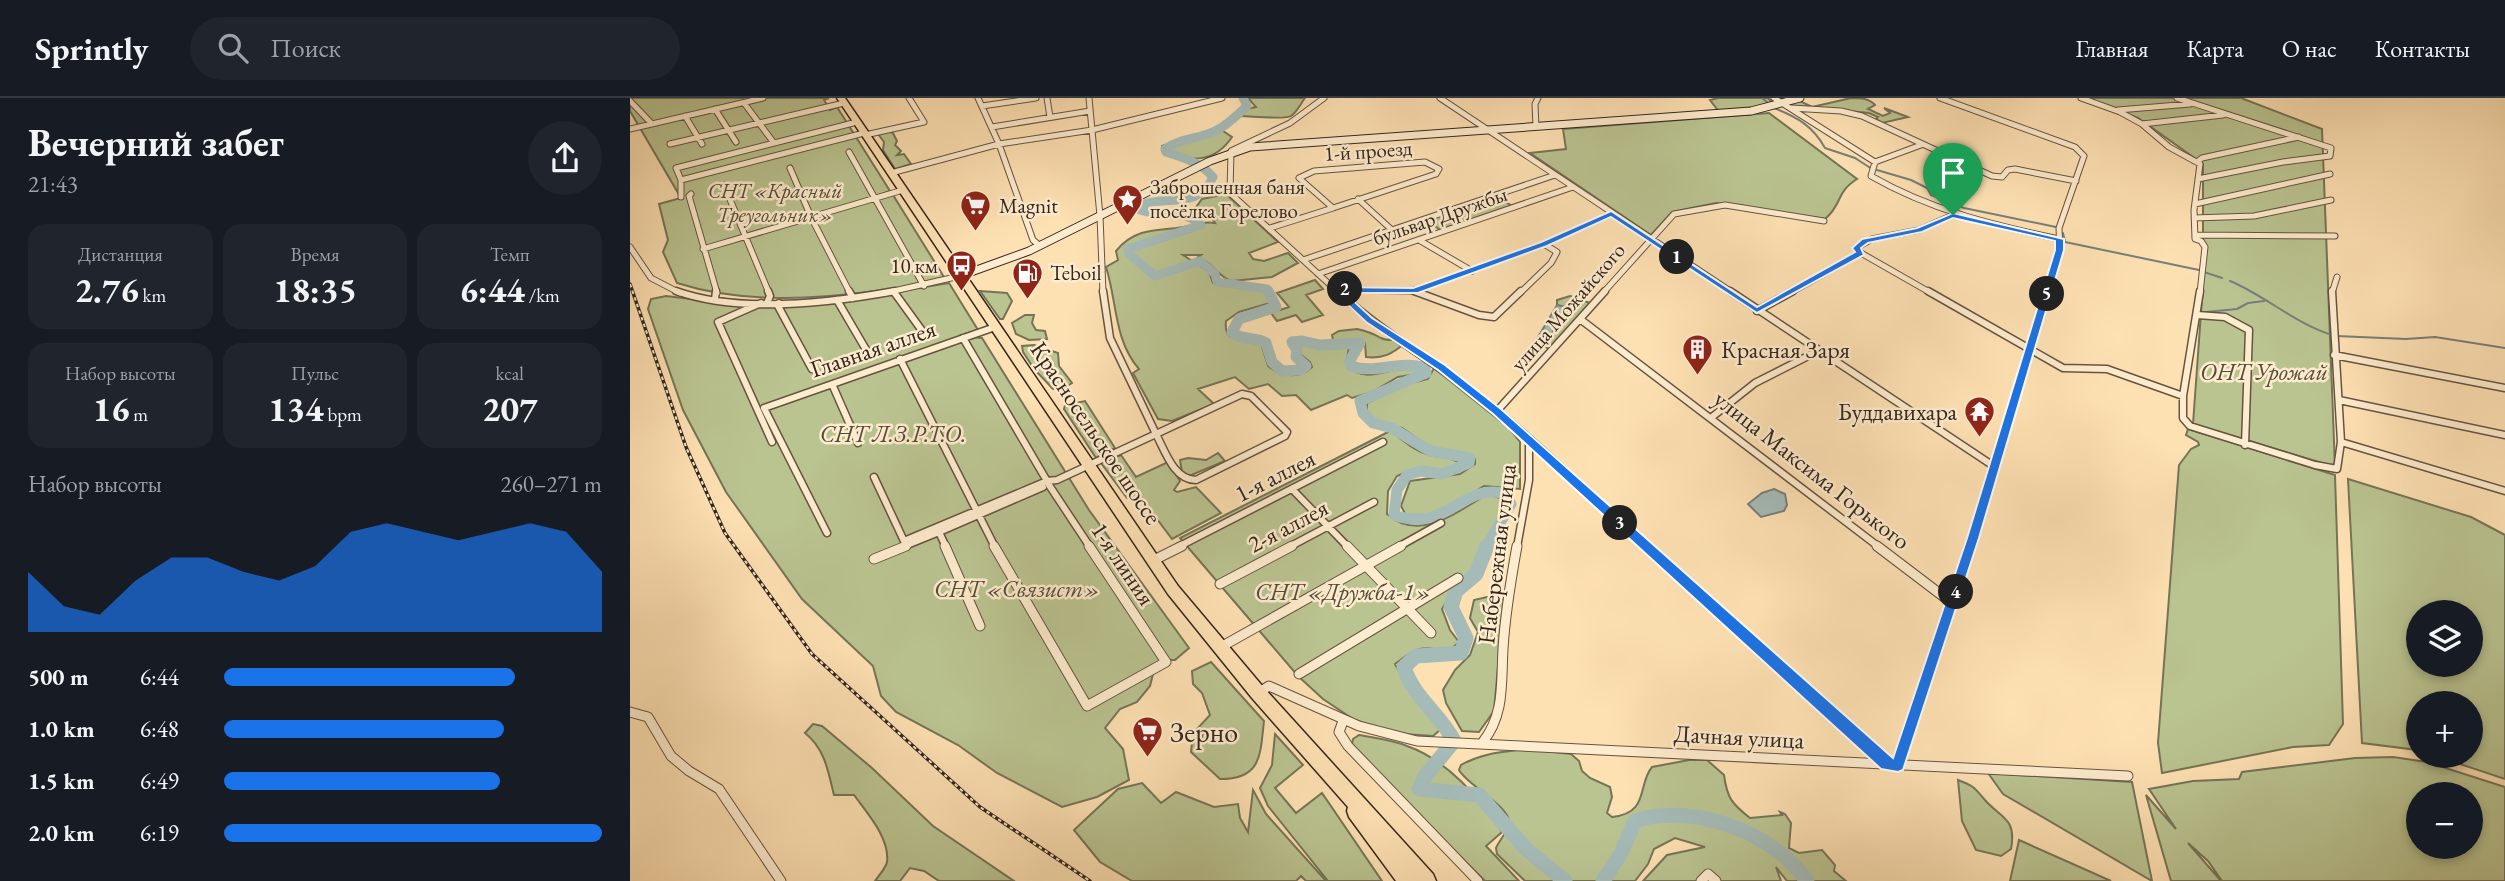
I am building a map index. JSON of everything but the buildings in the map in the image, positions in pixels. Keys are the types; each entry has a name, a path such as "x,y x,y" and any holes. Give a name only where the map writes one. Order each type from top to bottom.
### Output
{"highway":[{"name":"Красносельское шоссе","path":"842,100 1152,561 1219,648 1426,881"},
{"name":"Красносельское шоссе","path":"1335,777 1369,832 1408,881"}],"street":[{"path":"630,129 739,101 763,98"},
{"path":"681,180 924,122 909,98"},
{"path":"978,98 999,144 1033,240 1040,246"},
{"path":"982,106 1036,98"},
{"path":"1047,98 1050,117"},
{"path":"874,477 904,541 1057,480 1155,433 1247,394 1287,432 1285,436 1196,480 1187,480 1179,475 1155,433 1107,326 1089,98"},
{"path":"891,173 999,144 1092,130 1222,98"},
{"path":"630,247 649,276 657,282 685,293 715,299 764,303 837,300 924,286 960,276 1040,246 1290,123 1324,98"},
{"path":"1440,98 1995,467"},
{"path":"1536,127 1535,104 1538,98"},
{"path":"1774,98 1779,105 1875,162"},
{"path":"1231,151 1279,145 1751,111 1800,98"},
{"path":"1898,765 2031,351 2060,250 2059,228 2084,156 2079,149 1940,98"},
{"path":"2081,98 2118,110 2201,167 2195,204 2195,239 2201,241 2205,247 2183,396 2183,418 2190,426 2245,445 2337,469 2341,442 2332,288 2337,277"},
{"path":"2177,98 2331,148 2330,156 2283,162 2198,179"},
{"path":"670,145 842,100"},
{"path":"630,101 652,124"},
{"path":"739,101 774,143"},
{"path":"2118,110 2194,103"},
{"path":"1788,108 1855,113 1992,176 2002,177 2008,170 2015,169 2076,181"},
{"path":"715,109 736,142"},
{"path":"992,127 1090,111"},
{"path":"2142,124 2228,114"},
{"path":"685,116 702,144"},
{"path":"681,197 681,180 677,168 857,122"},
{"path":"1054,136 1054,143"},
{"path":"2197,162 2300,137"},
{"path":"1875,162 1921,145"},
{"name":"Набережная улица","path":"1231,151 1230,193 1369,320 1441,368 1497,411 1529,442 1529,480 1515,556 1503,648 1501,704 1493,730 1482,743"},
{"path":"849,152 924,286"},
{"name":"1-й проезд","path":"1270,228 1333,208 1436,174 1439,169 1424,162 1314,171 1299,177 1333,208"},
{"path":"1875,162 1871,176 1953,215 2059,239"},
{"path":"790,168 811,217 853,298"},
{"path":"2195,204 2330,174"},
{"name":"бульвар Дружбы","path":"1303,260 1555,175"},
{"path":"724,185 770,296 764,303 718,322 772,442"},
{"name":"бульвар Дружбы","path":"1318,274 1573,187"},
{"path":"703,248 903,190"},
{"path":"691,194 689,196 717,294 715,299"},
{"name":"1-й проезд","path":"1359,199 1392,230"},
{"path":"2194,218 2254,216 2331,200"},
{"name":"улица Можайского","path":"1497,411 1674,214 1717,205 1824,221"},
{"path":"1336,290 1414,291 1544,244 1611,214"},
{"path":"1953,215 1919,230 1865,241 1856,248 1860,253 2031,351 2068,369 2107,369 2183,396"},
{"path":"2196,236 2335,236"},
{"path":"1418,240 1443,251 1472,271"},
{"path":"1414,291 1479,316 1494,317 1551,263 1557,252 1544,244"},
{"path":"1757,311 1860,253"},
{"path":"894,292 923,332"},
{"path":"837,300 868,353"},
{"path":"779,303 778,306 812,369"},
{"path":"2197,315 2210,314 2245,326 2249,330 2245,445"},
{"name":"улица Максима Горького","path":"1580,319 1712,417 1952,603"},
{"name":"Главная аллея","path":"827,533 764,408 995,327"},
{"path":"962,338 1048,483"},
{"path":"1712,417 1755,383 1818,351"},
{"path":"2334,355 2505,388"},
{"path":"900,359 977,513"},
{"path":"832,384 858,443"},
{"path":"2339,400 2505,435"},
{"name":"1-я аллея","path":"1152,561 1383,442"},
{"path":"1529,442 1886,764"},
{"path":"2341,442 2505,491"},
{"name":"1-я линия","path":"977,513 1087,706 1167,662 1048,483"},
{"path":"1292,489 1431,633"},
{"name":"2-я аллея","path":"1220,584 1374,502"},
{"path":"874,559 977,513"},
{"path":"1219,648 1441,523"},
{"path":"939,532 981,626"},
{"path":"1299,674 1458,578"},
{"name":"Дачная улица","path":"1258,693 1269,686 1343,721 1387,736 1436,741 2128,776"},
{"path":"630,712 648,717 671,756 689,771 719,789 781,881"},
{"path":"1343,721 1340,737 1478,881"},
{"path":"1701,881 1708,874 1716,881"}],"green space":[{"name":"СНТ «Красный Треугольник»","path":"630,98 829,98 824,100 830,110 837,107 890,191 879,195 893,195 944,277 902,288 800,298 725,294 677,283 663,252 668,240 659,204 681,198 630,111"},
{"path":"1248,98 1305,98 1291,116 1275,118 1241,116 1246,109 1256,107"},
{"path":"1768,98 1775,105 1720,113 1710,100"},
{"path":"1851,98 1870,101 1875,105 1868,109 1883,116 1890,113 1884,108 1908,117 1882,123 1876,119 1878,117 1869,113 1787,105 1798,100 1812,107"},
{"name":"ОНТ Урожай","path":"2084,98 2241,98 2322,129 2335,467 2193,424 2203,285 2203,164 2138,118"},
{"path":"1769,113 1857,179 1845,189 1831,214 1825,219 1716,203 1672,212 1651,235 1530,153 1566,149 1563,129"},
{"path":"887,130 893,133 897,141 895,145 901,151 897,155 904,154 911,164 895,169 883,150 884,142 878,134"},
{"path":"1211,130 1223,131 1232,137 1225,146 1210,156 1192,159 1163,153 1162,146"},
{"path":"1226,194 1278,242 1249,253 1253,259 1264,261 1288,253 1298,263 1272,277 1232,281 1207,262 1197,258 1201,255 1183,255 1209,272 1213,283 1259,288 1265,292 1270,303 1239,312 1226,321 1228,335 1261,343 1268,366 1284,374 1296,375 1312,367 1300,354 1297,346 1300,343 1328,349 1349,347 1346,365 1364,374 1373,375 1409,368 1419,369 1417,374 1398,377 1372,392 1352,398 1347,395 1311,410 1296,395 1282,396 1268,384 1249,389 1235,377 1198,389 1214,404 1172,421 1158,419 1133,373 1139,369 1120,333 1106,267 1118,260 1116,251 1136,235 1201,223 1215,223 1211,216 1194,210 1202,199"},
{"path":"1498,197 1512,206 1440,230 1427,220"},
{"path":"1315,280 1323,289 1306,295 1323,315 1302,322 1296,315 1277,321 1271,313 1289,307 1277,293"},
{"path":"949,283 978,330 959,336 982,338 1089,510 1189,648 1175,660 1167,660 1153,674 1150,686 1137,702 1120,709 1105,728 1123,749 1129,780 1097,797 1062,807 997,773 958,745 896,712 881,696 873,666 802,599 726,492 683,410 648,309 651,299 666,296 717,302 847,300"},
{"path":"980,291 1007,293 1012,301 1003,319 1000,319"},
{"path":"1570,296 1590,303 1549,349 1536,341 1551,334 1568,310 1557,305 1557,300"},
{"path":"1025,315 1034,315 1032,323 1036,330 1045,331 1047,339 1029,340 1016,334 1012,323"},
{"path":"1357,329 1405,343 1387,355 1366,357 1365,343 1333,340 1332,335 1339,331"},
{"path":"1034,345 1058,353 1059,366 1072,383 1062,389 1053,389 1034,369 1023,352 1022,346"},
{"path":"1434,368 1509,428 1520,442 1520,489 1484,486 1438,515 1408,519 1401,506 1410,481 1460,474 1475,464 1475,459 1454,451 1433,449 1402,428 1376,421 1367,411 1367,403 1404,385 1428,379"},
{"path":"1085,401 1115,448 1096,458 1064,409 1065,405"},
{"path":"2188,429 2335,475 2343,724 2329,745 2293,747 2162,773 2158,743 2179,465 2191,449 2199,445 2186,435"},
{"name":"СНТ «Дружба-1»","path":"1390,431 1413,448 1461,464 1438,471 1414,469 1397,476 1388,491 1387,514 1399,522 1412,526 1425,525 1451,515 1488,494 1503,499 1503,510 1472,571 1453,590 1442,609 1450,630 1459,642 1448,652 1432,648 1420,649 1395,664 1407,686 1441,729 1433,736 1389,733 1353,719 1323,699 1298,676 1180,538"},
{"path":"1218,453 1225,461 1189,476 1182,472 1180,460 1206,460"},
{"path":"1121,455 1136,477 1168,462 1180,481 1174,490 1177,492 1196,487 1221,513 1172,539 1142,499 1127,498 1101,463"},
{"path":"2348,479 2471,517 2505,535 2505,779 2472,768 2483,768 2483,691 2406,691 2406,748 2362,743"},
{"path":"1487,597 1504,600 1494,711 1479,732 1462,731 1446,703 1443,690 1455,670 1470,655 1478,632 1470,618 1474,600"},
{"path":"1211,662 1264,721 1256,763 1244,775 1234,778 1220,779 1191,752 1192,742 1200,743 1204,730 1197,729 1210,715 1202,693 1193,684 1192,671"},
{"path":"813,724 822,726 872,768 933,826 1014,881 939,881 924,871 910,868 900,881 875,881 887,862 885,844 854,795 834,795 821,753 805,733"},
{"path":"1275,734 1303,765 1275,788 1296,813 1322,793 1382,881 1328,881 1268,806 1260,788 1272,765"},
{"path":"1359,735 1407,746 1422,752 1449,770 1484,806 1502,832 1486,846 1519,881 1485,881 1351,749 1353,739"},
{"path":"1527,749 1571,754 1590,778 1610,787 1612,797 1607,813 1612,817 1632,810 1637,804 1652,767 1689,760 1707,760 1724,775 1729,795 1744,813 1750,818 1782,815 1780,812 1785,814 1791,823 1789,848 1799,853 1822,850 1835,865 1834,871 1846,881 1787,881 1776,867 1781,881 1643,881 1667,855 1705,847 1675,838 1654,849 1648,864 1635,881 1525,881 1497,854 1496,848 1509,823 1508,817 1459,770 1461,765 1477,758"},
{"path":"2393,757 2406,759 2406,768 2446,768 2505,787 2505,881 2222,881 2208,861 2188,843 2221,881 2171,881 2146,795 2176,829 2149,789 2193,781 2239,779 2242,772 2355,758"},
{"path":"1988,773 2132,782 2152,881 2003,794"},
{"path":"1958,780 1973,787 2009,824 2012,830 2011,849 2001,856 1976,850 1962,821"},
{"path":"1142,783 1161,803 1176,792 1214,807 1238,804 1240,818 1248,832 1253,790 1266,814 1326,881 1306,881 1301,876 1296,881 1132,881 1100,862 1074,830 1118,789"},
{"path":"2019,840 2111,881 2010,881"}],"water":[{"path":"1557,305 1567,307 1568,310 1547,340 1537,339"},
{"path":"1774,489 1785,494 1787,505 1784,511 1761,517 1748,504 1762,493"}],"waterway":[{"path":"1243,98 1247,106 1224,126 1165,149 1166,152 1191,161 1208,172 1213,177 1206,188 1189,198 1157,201 1135,208 1152,213 1185,216 1201,225 1128,249 1129,254 1155,276 1200,261 1215,274 1217,282 1267,289 1276,307 1239,319 1232,332 1240,337 1266,343 1272,362 1282,371 1300,370 1306,366 1296,357 1297,350 1292,342 1302,341 1320,345 1360,343 1349,362 1351,366 1360,368 1406,365 1425,368 1426,373 1360,401 1363,413 1373,423 1392,428 1430,451 1470,458 1469,463 1442,474 1421,471 1407,475 1397,490 1394,515 1413,519 1428,518 1478,494 1506,494 1511,504 1486,547"},
{"path":"1762,98 1768,103"},
{"path":"1774,108 1804,123 1825,148 1855,158 1872,169"},
{"path":"1877,170 1911,180 1927,188 1931,195 1964,208 2056,227"},
{"path":"2063,233 2065,242 2199,270"},
{"path":"2204,272 2222,278"},
{"path":"2230,281 2305,324 2332,335"},
{"path":"2206,312 2237,309 2248,303 2264,301"},
{"path":"2337,336 2406,339 2435,337 2505,348"},
{"path":"1487,546 1476,574 1456,591 1451,607 1466,638 1461,653 1416,656 1404,667 1420,696 1454,741 1426,775 1419,789 1479,795 1526,849 1565,881"},
{"path":"1603,881 1621,853 1635,821 1657,816 1681,815 1706,819 1753,835 1774,848 1807,881"}],"railway":[{"path":"630,284 686,447 725,533 812,654 980,807 1090,881"}],"place":[{"name":"Заброшенная баня посёлка Горелово","path":"1127,226"},
{"name":"Magnit","path":"976,233"},
{"name":"10 км","path":"961,293"},
{"name":"Teboil","path":"1027,300"},
{"name":"Красная Заря","path":"1698,377"},
{"name":"Буддавихара","path":"1980,439"},
{"name":"Зерно","path":"1147,759"}],"route":[{"path":"1611,214 1757,311 1838,268 1860,253 1856,248 1865,241 1926,228 1953,215 2059,239 2060,250 1973,538 1898,765 1886,764 1497,411 1441,368 1369,320 1336,290 1414,291 1544,244 1611,214"}],"park label":[{"name":"СНТ Л.З.Р.Т.О.","path":"893,434"},
{"name":"СНТ «Связист»","path":"1017,589"}]}
